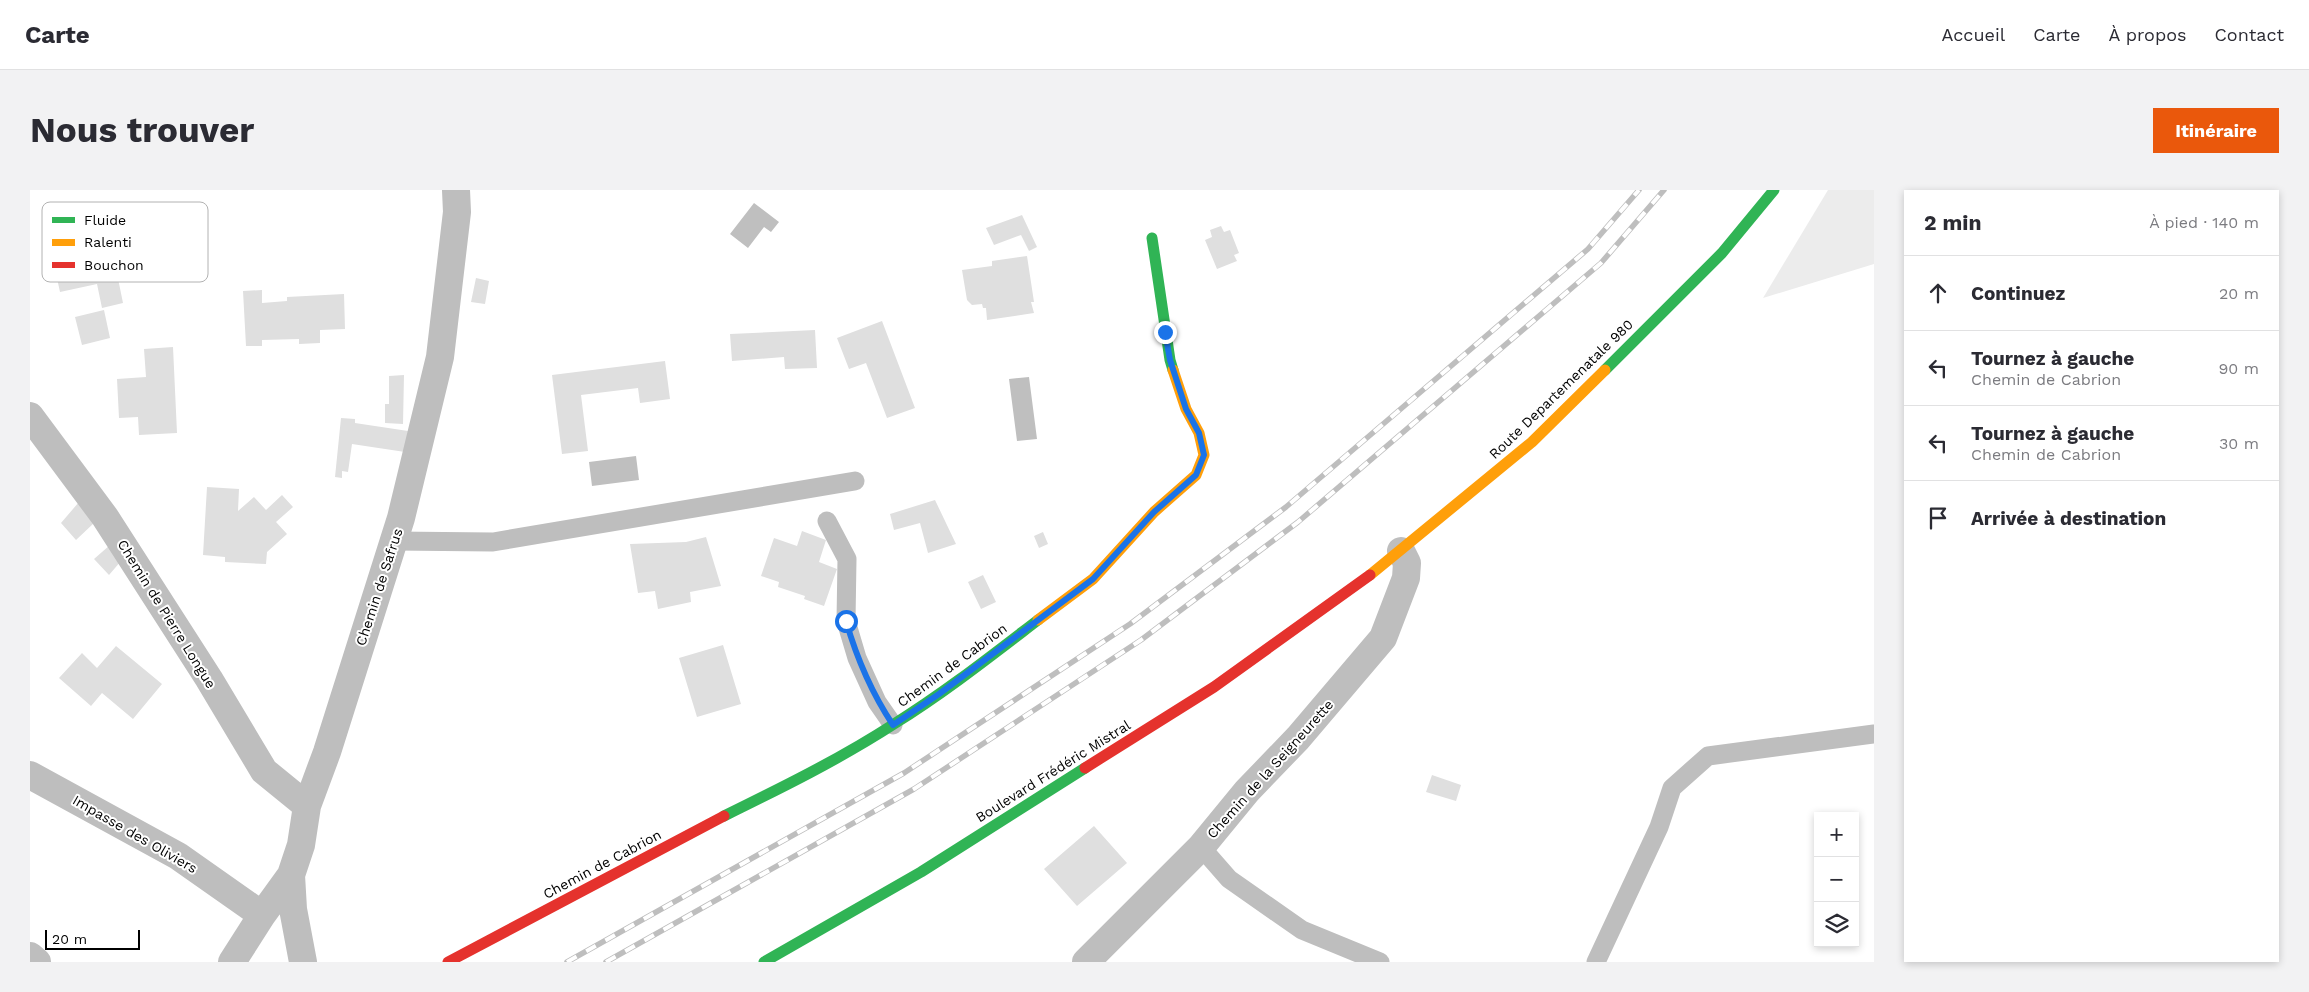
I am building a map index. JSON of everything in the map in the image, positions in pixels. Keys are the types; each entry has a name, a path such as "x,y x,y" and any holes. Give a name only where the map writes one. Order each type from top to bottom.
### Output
{"main road":[{"name":"Route Departemenatale 980","path":"1350,591 1532,442 1722,253 1774,190"},
{"name":"Chemin de Cabrion","path":"448,962 700,828 778,790 893,725 939,694 1093,579 1154,512 1196,475 1204,455 1199,433 1186,409 1170,360 1152,238"},
{"name":"Boulevard Frédéric Mistral","path":"764,962 921,872 1206,692 1350,591"}],"street":[{"name":"Chemin de Safrus","path":"232,962 262,915 291,875 301,845 307,806 327,752 394,540 440,357 457,212 456,190"},
{"name":"Chemin de Pierre Longue","path":"30,416 105,517 209,679 264,771 307,806"},
{"name":"Chemin de la Seigneurette","path":"1086,962 1200,847 1247,791 1298,738 1383,638 1406,578 1407,564 1401,551"},
{"name":"Impasse des Oliviers","path":"30,775 178,856 262,915"},
{"path":"291,875 293,909 303,962"},
{"path":"30,956 37,962"}],"lane":[{"path":"394,540 494,542 855,481"},
{"path":"827,521 847,559 846,621 857,658 877,702 893,725"},
{"path":"1596,962 1659,828 1672,788 1708,756 1874,734"},
{"path":"1200,847 1229,879 1302,930 1380,962"}],"shaded area":[{"path":"1828,190 1874,190 1874,264 1763,298"},
{"path":"754,203 779,222 771,232 764,227 748,248 730,234"},
{"path":"1029,377 1037,439 1017,441 1009,379"},
{"path":"636,456 639,480 592,486 589,462"}],"building":[{"path":"1022,215 1037,247 1029,251 1021,235 994,245 986,228"},
{"path":"1221,226 1224,232 1230,230 1239,253 1234,255 1237,261 1217,269 1205,240 1212,237 1210,230"},
{"path":"1027,256 1034,302 1031,302 1034,313 987,320 986,308 983,308 982,304 972,305 967,300 962,270 992,266 992,261"},
{"path":"476,278 489,281 485,304 471,302"},
{"path":"58,282 119,282 123,303 102,308 97,284 60,292"},
{"path":"262,290 262,303 287,301 287,297 344,294 345,329 320,330 320,343 299,344 299,339 262,340 262,346 246,346 243,291"},
{"path":"104,310 110,338 82,345 75,317"},
{"path":"882,321 915,408 887,418 866,363 849,369 837,338"},
{"path":"815,330 817,368 785,369 784,357 732,361 730,334"},
{"path":"173,347 177,433 139,435 138,417 119,418 117,379 146,377 144,349"},
{"path":"665,361 670,399 640,403 638,388 581,395 588,451 562,454 552,375"},
{"path":"404,375 403,424 385,423 385,404 389,404 389,376"},
{"path":"341,418 355,419 355,423 408,431 405,452 352,444 348,472 342,471 342,478 335,477"},
{"path":"207,487 239,489 238,511 254,497 266,510 282,495 293,507 276,522 287,534 267,552 266,564 225,562 225,557 203,555"},
{"path":"935,500 956,544 928,553 920,523 894,530 890,514"},
{"path":"79,502 94,523 76,540 61,523"},
{"path":"802,531 826,540 819,562 837,569 824,606 804,599 805,596 778,587 779,582 761,576 774,538 797,546"},
{"path":"1043,532 1048,544 1039,548 1034,536"},
{"path":"706,537 721,586 690,592 691,602 658,609 655,591 638,593 630,544 686,542"},
{"path":"110,545 121,561 109,575 94,559"},
{"path":"983,575 996,602 981,609 968,582"},
{"path":"723,645 741,704 697,717 679,658"},
{"path":"116,646 162,684 133,719 102,693 91,706 59,678 82,653 97,668"},
{"path":"1432,775 1461,785 1456,801 1426,792"},
{"path":"1094,826 1127,863 1077,906 1044,869"}],"railway":[{"path":"567,962 904,773 1130,624 1286,507 1588,249 1639,190"},
{"path":"606,962 914,789 1141,640 1298,522 1601,263 1664,190"}],"traffic: fast":[{"path":"1605,370 1722,253 1774,190"},
{"path":"1152,238 1173,370"},
{"path":"724,816 810,773 874,737 949,687 1038,620"},
{"path":"764,962 921,872 1085,768"}],"traffic: slow":[{"path":"1038,620 1093,579 1154,512 1196,475 1204,455 1199,433 1186,409 1173,370"},
{"path":"1370,575 1532,442 1605,370"}],"traffic: jam":[{"path":"1085,768 1214,687 1370,575"},
{"path":"448,962 724,816"}],"route":[{"path":"846,621 857,658 877,702 893,725 939,694 1093,579 1154,512 1196,475 1204,455 1199,433 1186,409 1170,360 1165,332"}]}
